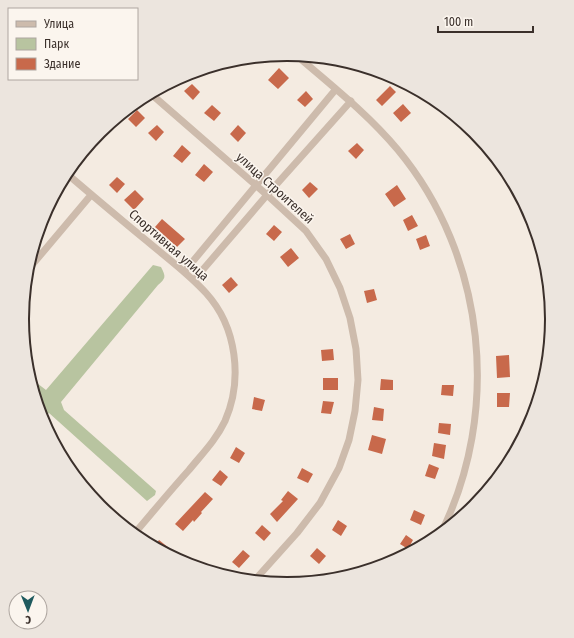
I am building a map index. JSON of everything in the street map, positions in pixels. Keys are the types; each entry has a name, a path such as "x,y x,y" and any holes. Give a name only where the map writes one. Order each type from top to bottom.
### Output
{"street":[{"path":"304,62 351,101 382,132 398,151 424,187 447,230 458,256 469,296 476,336 478,357 477,405 469,456 452,509 446,523"},
{"path":"184,272 336,89"},
{"name":"улица Строителей","path":"155,98 267,194 306,231 326,259 340,288 352,326 356,349 358,380 354,418 349,440 339,468 320,503 297,533 259,575"},
{"path":"194,280 267,194 351,101"},
{"name":"Спортивная улица","path":"71,177 194,280 207,294 218,308 229,332 235,357 235,380 232,402 225,422 213,441 138,530"},
{"path":"36,260 91,194"}],"green space":[{"path":"153,265 161,267 164,275 163,281 158,285 61,402 64,410 156,491 155,495 147,501 49,413 48,414 37,383 46,390"}],"building":[{"path":"279,68 289,78 278,89 268,80"},
{"path":"192,84 200,92 193,100 184,91"},
{"path":"390,86 396,92 382,106 376,100"},
{"path":"306,91 313,99 305,107 297,100"},
{"path":"403,104 411,113 401,122 393,113"},
{"path":"212,105 221,113 214,121 204,113"},
{"path":"137,110 145,118 136,127 128,119"},
{"path":"157,125 164,132 156,141 148,133"},
{"path":"238,125 246,133 238,142 230,134"},
{"path":"357,143 364,150 356,159 348,151"},
{"path":"182,145 191,153 182,163 173,156"},
{"path":"204,164 213,172 204,182 195,175"},
{"path":"117,177 125,184 117,193 109,185"},
{"path":"310,182 318,189 309,198 302,190"},
{"path":"397,185 406,199 394,207 385,194"},
{"path":"135,190 144,199 134,210 124,200"},
{"path":"412,215 418,226 408,231 403,220"},
{"path":"162,219 185,239 177,247 155,227"},
{"path":"274,225 282,232 274,241 266,234"},
{"path":"350,234 355,244 346,249 340,239"},
{"path":"426,235 430,246 420,250 416,239"},
{"path":"291,248 299,258 288,267 280,257"},
{"path":"231,277 238,285 229,293 222,285"},
{"path":"374,289 377,300 367,303 364,291"},
{"path":"333,349 334,360 322,361 321,350"},
{"path":"509,355 510,377 497,378 496,356"},
{"path":"323,378 338,378 338,390 323,390"},
{"path":"381,379 393,380 393,390 380,390"},
{"path":"442,385 454,385 453,396 441,395"},
{"path":"497,393 510,393 509,407 497,407"},
{"path":"254,397 265,400 262,411 252,409"},
{"path":"323,401 334,402 331,414 321,413"},
{"path":"374,407 384,409 383,421 372,420"},
{"path":"439,423 451,424 450,435 438,433"},
{"path":"372,435 386,439 382,454 368,450"},
{"path":"434,443 446,445 444,459 432,456"},
{"path":"236,447 245,453 239,463 230,458"},
{"path":"429,464 439,468 435,479 425,476"},
{"path":"302,468 313,474 308,483 297,478"},
{"path":"220,470 228,477 221,486 212,480"},
{"path":"288,491 298,499 277,522 270,514 283,501 281,500"},
{"path":"205,492 213,499 194,522 193,520 183,531 175,524"},
{"path":"414,510 425,515 421,525 410,520"},
{"path":"338,520 347,526 341,536 332,530"},
{"path":"262,525 271,533 264,541 255,533"},
{"path":"406,535 413,540 410,545 406,548 400,544"},
{"path":"159,540 168,548 158,542"},
{"path":"317,548 326,556 319,564 310,556"},
{"path":"243,550 250,556 239,568 232,562"}]}
